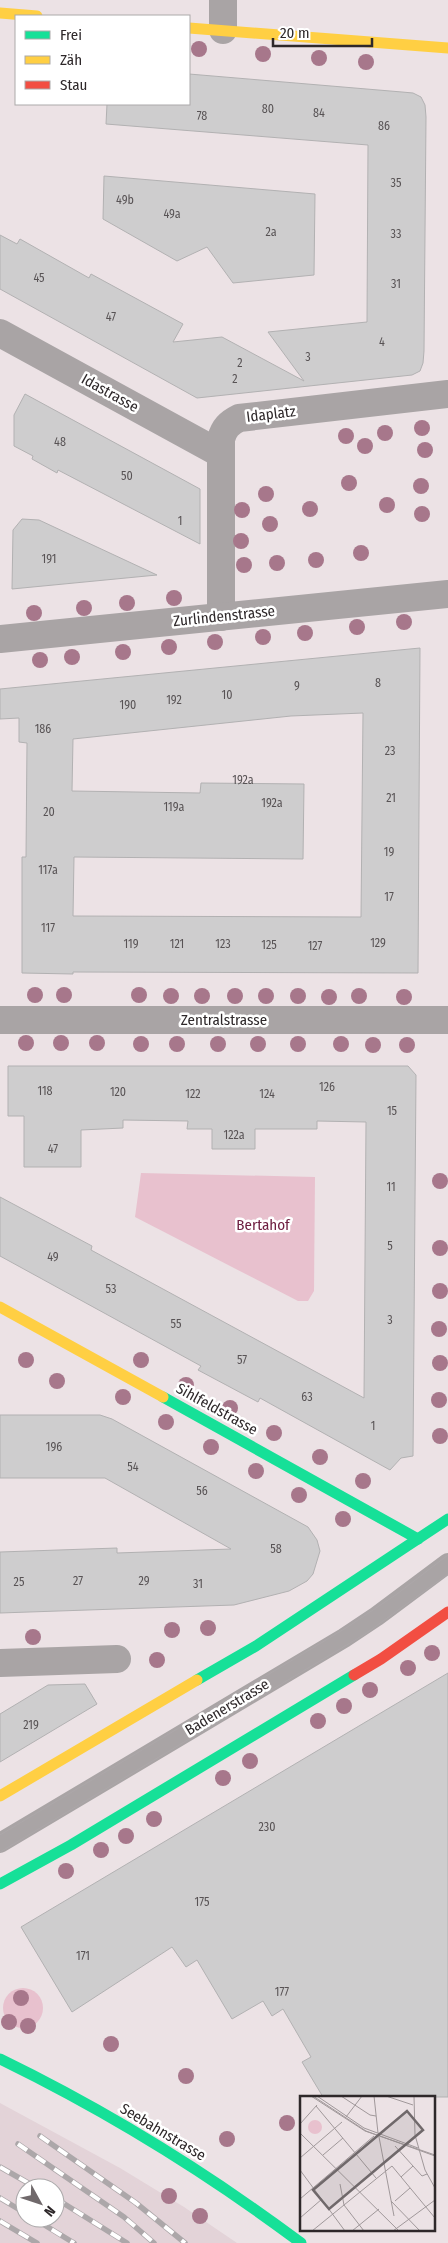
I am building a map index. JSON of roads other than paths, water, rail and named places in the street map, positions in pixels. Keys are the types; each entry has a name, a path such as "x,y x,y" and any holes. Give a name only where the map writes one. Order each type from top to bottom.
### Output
{"street":[{"path":"223,0 223,30"},
{"path":"0,13 25,15"},
{"path":"190,28 448,48"},
{"name":"Idastrasse","path":"0,333 221,454"},
{"name":"Idaplatz","path":"221,616 221,454 223,432 231,422 239,418 448,394"},
{"name":"Zurlindenstrasse","path":"0,639 448,594"},
{"name":"Zentralstrasse","path":"0,1020 448,1020"},
{"name":"Sihlfeldstrasse","path":"0,1307 418,1539"},
{"path":"0,1796 256,1646 448,1519"},
{"path":"0,1884 71,1845 372,1664 448,1612"},
{"path":"0,1662 117,1659"},
{"name":"Seebahnstrasse","path":"0,2059 103,2113 168,2152 223,2186 302,2243"}],"lane":[{"name":"Badenerstrasse","path":"0,1843 344,1638 448,1563"}],"tram line":[{"path":"0,1835 346,1628 397,1594 448,1555"},
{"path":"0,1852 365,1634 448,1574"}],"railway":[{"path":"40,2136 136,2203 185,2243"},
{"path":"18,2144 124,2217 154,2243"},
{"path":"0,2167 19,2178"},
{"path":"0,2198 15,2207"},
{"path":"65,2204 127,2243"},
{"path":"0,2221 37,2243"},
{"path":"49,2228 74,2243"}],"park label":[{"name":"Bertahof","path":"263,1225"}]}
